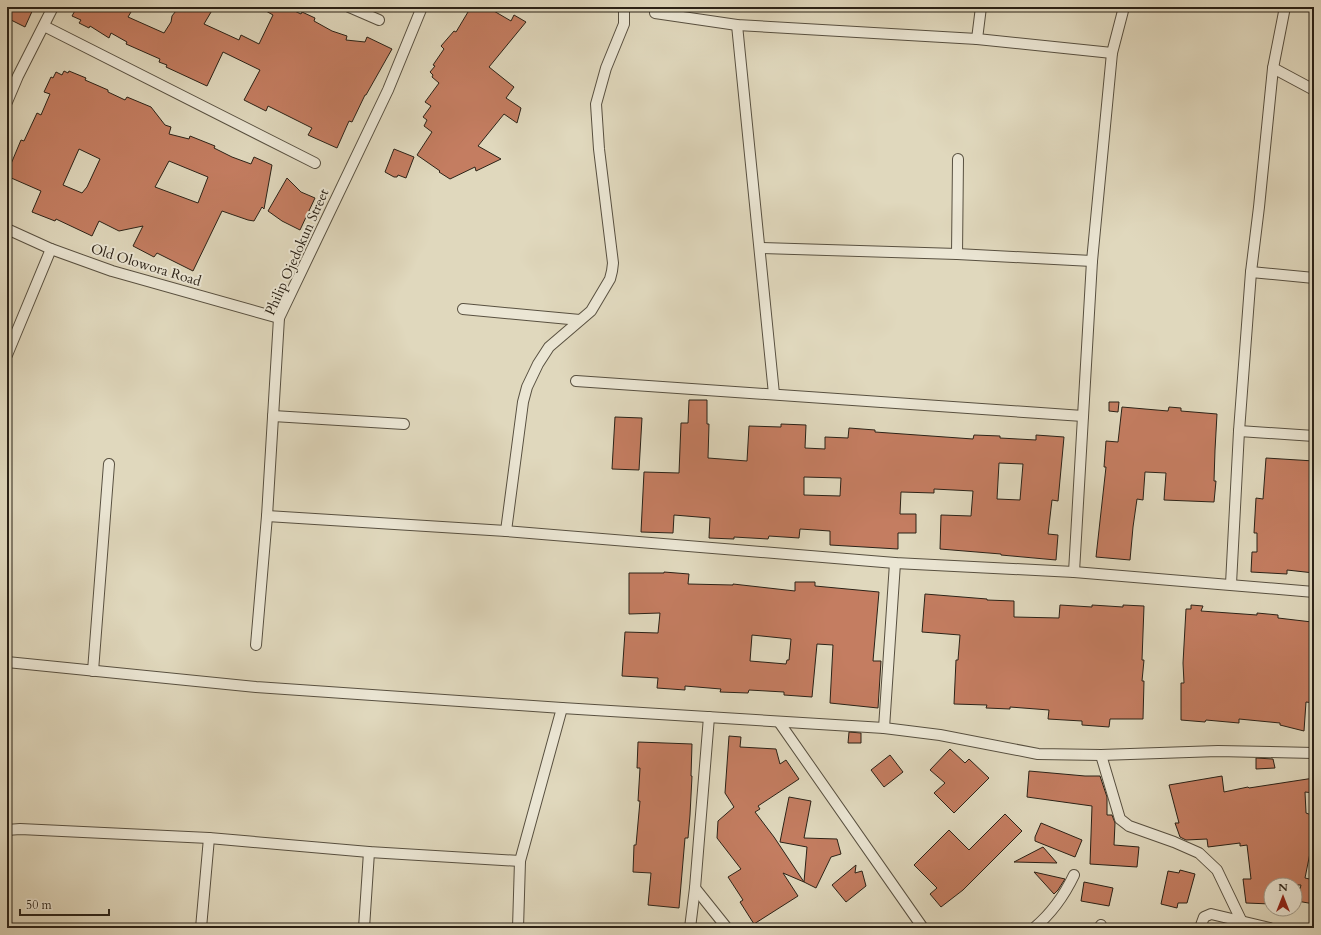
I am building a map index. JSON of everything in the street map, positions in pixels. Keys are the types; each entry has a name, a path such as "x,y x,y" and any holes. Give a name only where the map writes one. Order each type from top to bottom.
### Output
{"street":[{"path":"7,102 18,76 53,7"},
{"path":"349,7 379,20"},
{"name":"Philip Ojedokun Street","path":"256,645 267,516 279,318 388,90 422,7"},
{"path":"506,531 523,402 527,387 538,364 549,347 591,311 605,288 612,271 613,263 600,156 596,104 606,68 624,24 624,7"},
{"path":"977,39 981,7"},
{"path":"1074,572 1092,261 1112,53 1124,7"},
{"path":"1231,584 1239,431 1251,272 1273,68 1285,7"},
{"path":"656,13 737,25 977,39 1112,53"},
{"path":"737,25 774,394"},
{"path":"44,26 315,163"},
{"path":"1273,68 1314,90"},
{"path":"957,254 958,159"},
{"name":"Old Olowora Road","path":"7,229 51,249 112,271 279,318"},
{"path":"760,248 957,254 1092,261"},
{"path":"7,355 51,249"},
{"path":"1251,272 1314,278"},
{"path":"463,309 580,320"},
{"path":"576,381 1083,416"},
{"path":"273,416 404,424"},
{"path":"1239,431 1314,436"},
{"path":"93,671 109,464"},
{"path":"267,516 506,531 895,563 1074,572 1314,592"},
{"path":"884,728 895,563"},
{"path":"7,662 256,687 884,728 940,735 1038,754 1102,756 1218,751 1314,753"},
{"path":"518,928 520,861 562,708"},
{"path":"690,928 695,888 709,717"},
{"path":"779,722 923,928"},
{"path":"1102,756 1120,819 1129,826 1174,842 1199,853 1217,870 1241,920"},
{"path":"7,830 20,829 209,838 369,852 520,861"},
{"path":"201,928 209,838"},
{"path":"364,928 369,852"},
{"path":"1034,928 1054,909 1065,893 1074,875"},
{"path":"695,888 727,928"},
{"path":"1200,928 1204,917 1210,914 1241,920 1270,928"}],"building":[{"path":"7,7 34,7 25,27 9,19 7,16"},
{"path":"77,7 134,7 128,17 164,33 171,22 172,16 179,7 214,7 204,24 239,40 241,35 259,44 273,15 259,7 286,7 301,14 302,12 315,18 314,21 332,31 347,36 346,40 365,42 367,37 392,49 365,95 352,122 349,121 337,148 308,135 312,128 268,106 266,111 244,100 260,70 223,52 207,86 166,67 167,65 159,62 160,59 126,44 127,42 111,33 109,38 90,26 89,28 79,23 81,20 72,16"},
{"path":"471,7 487,7 511,21 514,15 526,22 489,67 514,87 506,98 521,108 517,123 504,114 478,146 501,159 476,171 475,167 450,179 417,155 432,132 424,126 427,120 423,117 431,106 425,102 439,83 432,77 433,75 430,72 444,49 441,46 454,31 456,32"},
{"path":"64,71 68,73 69,71 86,78 85,80 108,90 108,92 125,100 127,97 151,107 165,125 171,127 169,134 189,139 190,136 215,146 214,148 232,157 251,164 254,157 272,165 264,209 262,207 254,221 222,211 193,271 157,253 154,257 133,246 143,226 119,231 99,221 92,236 56,219 55,221 32,212 41,191 9,177 10,172 8,171 21,140 24,141 37,113 41,115 50,94 44,92 51,77 53,78 56,72 62,75","holes":["79,149 100,159 87,187 82,193 63,185","169,161 208,177 198,203 155,187"]},
{"path":"394,149 414,157 406,178 398,175 397,177 394,177 385,172"},
{"path":"287,178 301,192 315,198 300,230 282,221 268,211"},
{"path":"689,400 707,400 707,424 709,424 708,458 747,461 749,426 781,427 781,424 806,425 805,448 825,449 825,437 848,438 849,428 875,430 875,432 973,439 974,435 1036,440 1036,435 1064,437 1058,501 1052,500 1048,534 1058,535 1056,560 940,549 941,515 971,516 973,491 934,489 934,493 901,492 900,514 916,514 916,533 898,533 898,549 830,545 830,531 800,529 799,538 769,536 768,539 734,537 734,539 709,538 710,518 674,515 673,533 641,532 644,472 679,473 681,423 688,423","holes":["999,463 1023,464 1020,500 997,499","804,477 841,478 840,496 804,495"]},
{"path":"1109,402 1119,402 1118,412 1109,411"},
{"path":"1122,407 1168,411 1169,407 1181,408 1181,411 1217,414 1214,481 1216,481 1214,502 1164,500 1166,473 1145,472 1143,500 1137,499 1130,560 1096,557 1106,467 1104,467 1106,441 1118,442"},
{"path":"615,417 642,418 639,470 612,469"},
{"path":"1266,458 1314,461 1314,573 1287,570 1287,574 1251,572 1252,552 1257,552 1257,533 1254,533 1256,498 1263,499"},
{"path":"629,573 689,574 688,584 733,584 795,591 795,582 815,582 815,586 879,592 873,661 881,661 878,708 830,703 833,645 817,644 812,697 784,695 784,692 749,690 748,693 720,692 721,689 685,686 685,690 657,688 658,678 622,676 625,632 658,633 660,613 629,614","holes":["752,635 791,639 789,660 787,660 786,664 750,661"]},
{"path":"925,594 1014,601 1014,617 1059,618 1060,605 1092,607 1092,605 1123,607 1123,605 1144,606 1142,660 1144,660 1142,681 1144,681 1143,719 1110,719 1109,727 1082,725 1082,721 1048,719 1049,710 1010,707 1010,709 986,708 987,705 954,704 956,660 958,660 960,635 922,632"},
{"path":"1191,605 1203,606 1201,611 1278,615 1278,618 1312,622 1310,643 1314,643 1314,703 1306,702 1304,731 1280,725 1280,723 1239,719 1239,723 1206,720 1205,722 1181,720 1181,683 1184,683 1183,663 1186,609 1191,609"},
{"path":"849,732 861,733 861,743 848,743"},
{"path":"729,736 741,737 740,747 776,749 780,764 786,760 799,779 758,806 760,809 755,812 774,837 804,882 783,873 798,896 754,924 740,902 743,900 728,877 741,869 717,838 718,821 734,807 725,793"},
{"path":"638,742 692,744 690,815 688,838 685,838 679,908 648,905 651,873 633,872 634,845 636,845 640,801 638,801 640,768 637,768"},
{"path":"950,749 965,763 969,759 989,778 954,813 934,793 945,783 930,770"},
{"path":"890,755 903,772 884,787 871,770"},
{"path":"1256,758 1273,759 1275,768 1256,769"},
{"path":"1029,771 1100,776 1107,797 1107,815 1112,815 1115,823 1114,845 1139,847 1137,867 1090,864 1092,806 1027,797"},
{"path":"1222,776 1224,792 1248,787 1314,778 1314,793 1305,792 1306,813 1314,816 1314,854 1310,853 1305,878 1314,880 1314,904 1303,902 1303,877 1263,877 1263,904 1246,903 1243,879 1251,879 1247,845 1240,846 1240,843 1208,847 1207,839 1186,840 1180,837 1175,823 1179,823 1169,785"},
{"path":"789,797 811,801 804,838 837,839 841,854 831,857 816,888 804,882 807,847 780,842"},
{"path":"1005,814 1022,831 963,890 941,907 930,894 937,888 914,865 949,830 969,850"},
{"path":"1041,823 1082,840 1075,857 1035,841 1035,837"},
{"path":"1043,847 1057,863 1014,862"},
{"path":"856,865 855,873 862,871 866,886 846,902 832,885"},
{"path":"1180,870 1195,874 1187,903 1178,903 1177,908 1161,904 1168,871 1179,873"},
{"path":"1034,872 1065,879 1054,894"},
{"path":"1084,882 1113,888 1109,906 1081,901"}]}
